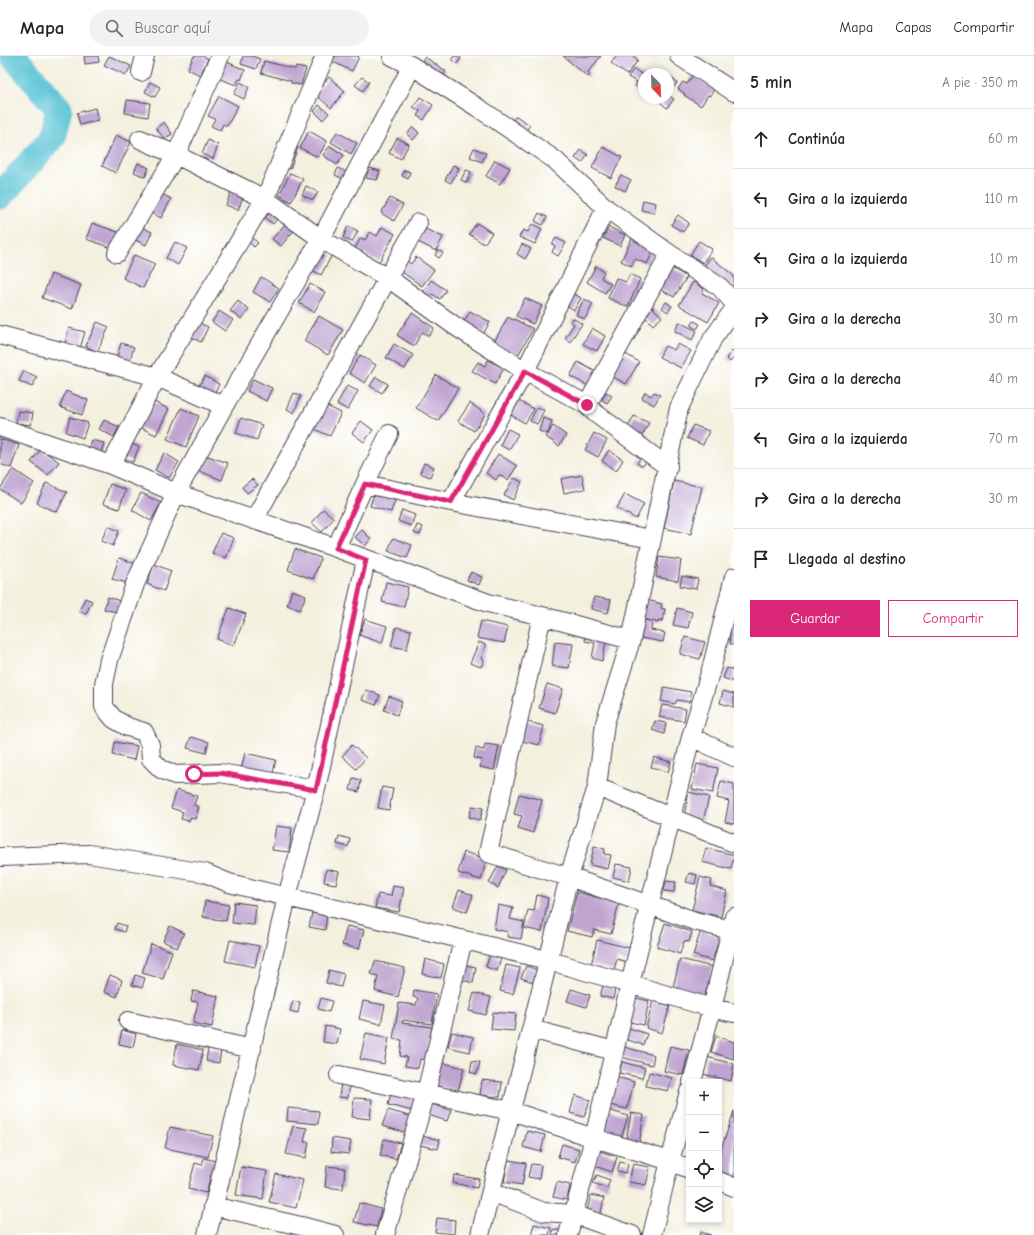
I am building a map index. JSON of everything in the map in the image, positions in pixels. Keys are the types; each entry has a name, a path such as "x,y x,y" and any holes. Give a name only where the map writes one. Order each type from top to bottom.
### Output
{"street":[{"path":"117,253 176,155 220,56"},
{"path":"111,465 157,377 264,199 325,56"},
{"path":"392,56 412,66 480,109 555,160 606,208 670,254 720,287 734,303"},
{"path":"679,56 734,92"},
{"path":"316,790 220,773 175,775 161,769 151,759 150,745 144,732 128,727 114,719 104,707 104,684 108,660 135,584 176,493 224,406 321,239 412,66"},
{"path":"140,139 176,155 264,199 321,239 388,278 455,326 525,371 587,405 595,413 668,467"},
{"path":"451,502 525,371 606,208"},
{"path":"254,520 418,223"},
{"path":"587,405 670,254"},
{"path":"480,1235 569,877 597,787 606,723 631,640 679,408 713,338 734,309"},
{"path":"0,336 157,377 224,406"},
{"path":"0,427 111,465 176,493 336,548 488,603 631,640"},
{"path":"336,548 389,434"},
{"path":"365,484 451,502 652,539"},
{"path":"207,1235 287,897 316,790 366,560"},
{"path":"568,1235 594,1138 671,818 712,666 734,577"},
{"path":"542,616 488,854 569,877 695,921 733,926 693,1079"},
{"path":"692,737 734,757"},
{"path":"597,787 734,843"},
{"path":"0,857 89,854 205,873 229,883 548,960 734,1014"},
{"path":"385,1235 426,1093 463,940"},
{"path":"128,1021 252,1049"},
{"path":"531,1029 614,1051"},
{"path":"338,1075 511,1111 670,1161 686,1168"},
{"path":"652,1235 686,1103"},
{"path":"722,1182 734,1187"},
{"path":"491,1192 544,1212 573,1214 632,1235"},
{"path":"213,1206 300,1230 335,1235"}],"building":[{"path":"84,56 98,56 99,62 85,64"},
{"path":"109,56 131,66 126,75 104,65"},
{"path":"194,56 203,56 208,59 200,75 188,69"},
{"path":"243,56 252,56 260,59 256,69 241,64"},
{"path":"331,56 359,57 352,71 329,60"},
{"path":"454,56 459,56 461,58 457,64 452,59"},
{"path":"563,56 601,56 588,72 590,75 588,77"},
{"path":"617,56 633,56 638,60 627,75 611,63"},
{"path":"425,57 446,71 439,81 418,67"},
{"path":"225,61 245,70 241,80 239,79 236,85 218,78"},
{"path":"264,61 295,69 296,67 306,69 301,85 261,73"},
{"path":"634,69 638,72 638,88 635,86 637,82 628,77"},
{"path":"693,75 714,89 701,106 684,95 685,94 678,89 683,82 687,84"},
{"path":"329,77 345,91 331,108 315,94"},
{"path":"362,77 369,82 363,91 355,85"},
{"path":"150,82 160,87 155,97 145,92"},
{"path":"240,82 249,87 244,99 234,94"},
{"path":"219,96 238,106 227,126 223,124 220,130 211,126 215,119 208,116"},
{"path":"420,97 433,105 424,120 418,116 420,111 413,107"},
{"path":"127,100 150,103 148,117 125,113"},
{"path":"662,104 670,104 667,108"},
{"path":"319,105 329,113 323,120 314,111"},
{"path":"95,108 98,120 80,125 77,113"},
{"path":"516,116 530,125 523,135 509,126"},
{"path":"164,122 172,134 164,139 156,128"},
{"path":"413,127 419,133 413,140 407,134"},
{"path":"309,131 327,141 318,157 300,148"},
{"path":"337,132 357,143 351,154 331,142"},
{"path":"116,135 131,142 116,173 102,166"},
{"path":"397,138 409,144 401,159 389,153"},
{"path":"208,140 218,145 213,159 202,154"},
{"path":"290,144 298,147 290,169 281,166"},
{"path":"330,146 344,155 337,165 323,155"},
{"path":"603,147 622,157 611,178 592,168"},
{"path":"474,148 486,153 482,162 470,157"},
{"path":"581,150 588,155 582,163 575,158"},
{"path":"495,160 510,168 500,184 486,176"},
{"path":"138,163 149,168 145,177 134,172"},
{"path":"453,165 459,168 451,183 445,180"},
{"path":"338,168 346,172 343,179 335,175"},
{"path":"369,168 380,171 377,180 366,178"},
{"path":"404,170 410,172 408,179 402,176"},
{"path":"466,170 471,172 467,183 461,180"},
{"path":"290,173 303,179 291,202 279,195"},
{"path":"621,175 631,180 625,191 615,186"},
{"path":"306,186 318,192 313,200 302,195"},
{"path":"155,190 171,199 161,218 144,209"},
{"path":"231,192 243,197 238,210 226,205"},
{"path":"390,198 403,205 394,221 381,213"},
{"path":"643,200 656,203 654,213 641,210"},
{"path":"273,209 281,215 273,224 265,218"},
{"path":"539,213 547,217 543,225 535,221"},
{"path":"678,215 689,223 683,232 671,225"},
{"path":"287,222 295,229 281,246 272,239"},
{"path":"92,223 118,232 112,248 86,239"},
{"path":"477,223 492,233 484,244 469,234"},
{"path":"532,224 542,229 535,244 519,237 523,230 528,232"},
{"path":"137,225 152,232 146,245 131,238"},
{"path":"348,226 358,231 352,242 343,238"},
{"path":"382,227 395,234 379,262 355,248 361,238 365,240 370,232 377,236"},
{"path":"421,227 443,237 436,251 414,240"},
{"path":"609,227 625,235 620,246 603,238"},
{"path":"249,235 258,243 254,247 245,239"},
{"path":"556,238 566,243 558,256 552,252 555,246 552,244"},
{"path":"632,238 654,250 647,264 635,259 631,266 621,261"},
{"path":"699,241 712,249 703,263 690,255"},
{"path":"175,242 187,248 178,265 166,258"},
{"path":"522,244 531,249 525,259 517,254"},
{"path":"323,250 332,255 321,275 312,270"},
{"path":"438,250 443,253 439,258 435,255"},
{"path":"134,255 155,264 143,288 123,278"},
{"path":"416,257 434,270 422,286 399,270 406,260 411,264"},
{"path":"711,257 734,276 734,283 730,287 704,266"},
{"path":"667,265 687,277 674,297 655,286"},
{"path":"596,266 604,272 601,278 611,284 605,293 587,282"},
{"path":"51,274 81,285 72,309 42,298"},
{"path":"630,274 640,279 628,307 608,298 616,278 626,282"},
{"path":"261,277 279,288 270,302 253,292"},
{"path":"431,280 446,290 440,299 432,294 429,299 422,294"},
{"path":"693,282 704,289 702,293 719,303 708,322 679,305"},
{"path":"310,284 325,292 314,312 299,303"},
{"path":"569,291 581,298 574,310 562,302"},
{"path":"525,298 542,306 533,324 516,316"},
{"path":"584,299 593,304 585,319 576,315"},
{"path":"238,301 249,310 241,319 230,311"},
{"path":"666,302 672,306 668,312 662,308"},
{"path":"648,303 662,317 653,325 640,312"},
{"path":"219,311 233,320 225,331 212,322"},
{"path":"470,311 490,322 483,334 464,322"},
{"path":"412,313 434,328 429,336 422,332 414,346 397,335"},
{"path":"319,316 343,330 328,355 304,341"},
{"path":"508,317 533,329 518,355 512,352 511,354 494,342"},
{"path":"573,318 582,324 570,342 565,338 574,324 571,322"},
{"path":"193,320 208,327 201,342 186,335"},
{"path":"694,321 700,324 697,329 691,326"},
{"path":"97,322 109,327 97,352 86,346"},
{"path":"679,322 697,331 692,340 675,331"},
{"path":"69,328 85,332 79,352 64,348"},
{"path":"592,328 605,336 597,351 583,344"},
{"path":"121,343 134,347 127,368 115,364"},
{"path":"394,344 413,355 405,369 386,358"},
{"path":"678,344 691,351 681,368 659,357 665,346 674,350"},
{"path":"732,351 734,353 734,358 730,362 726,358"},
{"path":"624,353 639,362 626,384 610,375"},
{"path":"360,355 376,365 365,383 349,373"},
{"path":"488,360 504,368 495,384 472,371 478,362 485,366"},
{"path":"578,362 596,372 588,386 570,376"},
{"path":"24,371 37,377 32,387 19,381"},
{"path":"436,375 458,388 438,421 416,408"},
{"path":"205,376 219,384 211,399 196,391"},
{"path":"376,377 388,384 382,393 370,386"},
{"path":"253,379 272,388 266,401 247,391"},
{"path":"347,386 358,391 348,410 337,404"},
{"path":"66,391 88,400 82,415 60,407"},
{"path":"606,392 612,396 607,403 602,400"},
{"path":"645,392 651,396 654,392 660,395 654,405 642,398"},
{"path":"294,393 301,396 294,413 287,409"},
{"path":"150,400 169,409 156,435 137,426"},
{"path":"519,401 534,409 525,423 511,415"},
{"path":"470,403 485,414 474,431 458,421"},
{"path":"323,404 341,413 330,436 312,428"},
{"path":"537,407 544,410 537,424 530,421"},
{"path":"181,408 199,416 186,447 167,439"},
{"path":"18,411 33,413 31,425 16,423"},
{"path":"634,416 649,423 642,436 627,429"},
{"path":"70,417 88,423 83,438 66,432"},
{"path":"241,418 262,425 257,440 236,433"},
{"path":"543,418 552,421 548,434 539,431"},
{"path":"104,420 119,427 114,437 99,429"},
{"path":"361,421 373,430 364,442 352,433"},
{"path":"693,425 709,431 703,445 687,438"},
{"path":"553,426 566,435 559,446 546,437"},
{"path":"508,429 518,434 509,450 500,445"},
{"path":"594,433 607,440 598,457 585,450"},
{"path":"0,439 19,445 11,468 0,464"},
{"path":"91,440 104,443 101,453 88,450"},
{"path":"129,443 139,447 133,462 123,458"},
{"path":"41,449 59,462 48,475 31,462"},
{"path":"609,450 623,460 616,471 602,461"},
{"path":"164,453 179,462 169,478 155,470"},
{"path":"498,454 517,466 508,480 499,475 496,480 486,473"},
{"path":"205,455 228,463 222,480 199,471"},
{"path":"640,458 646,461 643,466 637,464"},
{"path":"424,463 434,467 430,477 420,473"},
{"path":"13,469 34,483 21,503 0,489"},
{"path":"582,475 585,489 564,493 561,479"},
{"path":"514,478 522,482 513,500 504,495"},
{"path":"252,479 258,485 247,493 242,487"},
{"path":"674,481 702,487 691,534 664,528"},
{"path":"46,483 67,492 57,512 37,503"},
{"path":"110,484 126,490 119,509 103,504"},
{"path":"376,488 397,495 391,512 370,506"},
{"path":"141,493 161,503 151,521 132,510"},
{"path":"625,494 644,504 636,519 617,508"},
{"path":"323,509 334,518 322,532 312,523"},
{"path":"402,510 415,515 411,526 398,521"},
{"path":"417,525 423,527 420,535 414,533"},
{"path":"108,526 119,531 113,546 101,541"},
{"path":"362,530 371,539 365,546 355,537"},
{"path":"221,533 234,538 226,558 212,553"},
{"path":"393,538 412,545 407,558 388,551"},
{"path":"295,549 321,558 313,579 288,570"},
{"path":"659,557 681,560 678,581 656,577"},
{"path":"119,558 134,563 127,583 112,579"},
{"path":"154,564 171,571 164,591 147,584"},
{"path":"471,572 482,577 479,585 467,580"},
{"path":"682,576 698,579 696,589 680,586"},
{"path":"386,582 408,587 404,607 382,602"},
{"path":"292,590 306,595 300,610 287,605"},
{"path":"108,597 120,601 116,612 104,609"},
{"path":"594,597 611,600 608,613 591,609"},
{"path":"85,598 92,601 86,614 79,611"},
{"path":"647,600 662,604 661,608 665,609 662,621 658,620 658,623 652,621 651,630 665,633 663,642 634,637 643,620 651,621 642,619"},
{"path":"229,608 246,614 234,646 217,639"},
{"path":"677,608 692,612 688,628 673,625"},
{"path":"365,619 387,626 382,643 359,635"},
{"path":"481,621 508,627 504,643 477,638"},
{"path":"730,626 734,626 734,644 730,644"},
{"path":"396,627 411,630 407,649 391,646"},
{"path":"586,633 607,637 602,661 592,658 595,643 585,641"},
{"path":"685,637 705,642 700,659 680,654"},
{"path":"479,642 486,645 481,659 484,660 481,667 470,663"},
{"path":"555,642 573,644 569,668 552,666"},
{"path":"727,668 734,670 734,682 723,678"},
{"path":"547,684 563,689 555,713 539,708"},
{"path":"664,687 691,692 689,702 677,700 675,704 661,701"},
{"path":"366,690 380,695 376,705 362,700"},
{"path":"723,691 734,694 734,707 720,703"},
{"path":"389,696 402,701 397,715 384,710"},
{"path":"662,705 686,709 684,721 659,717"},
{"path":"524,721 544,726 539,745 519,740"},
{"path":"655,721 666,723 664,734 652,730"},
{"path":"191,737 209,742 206,753 187,748"},
{"path":"115,742 137,746 134,760 113,755"},
{"path":"485,744 499,746 494,770 480,767 482,760 474,758 476,748 484,750"},
{"path":"352,745 366,758 356,769 342,756"},
{"path":"245,753 276,760 272,777 241,770"},
{"path":"654,757 671,762 668,772 651,767"},
{"path":"697,764 718,768 713,793 692,789"},
{"path":"353,778 361,780 359,792 350,790"},
{"path":"721,781 734,784 734,824 725,822 729,801 717,798"},
{"path":"382,787 393,789 389,810 378,808"},
{"path":"177,790 197,796 194,805 199,807 195,819 190,818 189,821 181,819 183,812 171,808"},
{"path":"689,792 709,797 703,821 684,816"},
{"path":"519,794 542,800 533,833 518,828 522,816 514,814"},
{"path":"472,806 483,808 480,820 469,817"},
{"path":"276,826 292,828 289,852 272,850"},
{"path":"339,836 350,839 348,847 337,844"},
{"path":"594,846 605,849 604,854 611,855 608,869 590,865"},
{"path":"706,848 734,855 731,869 702,862"},
{"path":"464,852 487,859 481,880 458,873"},
{"path":"616,864 632,867 629,881 613,877"},
{"path":"498,866 506,870 498,888 489,883"},
{"path":"326,869 339,872 336,884 324,882"},
{"path":"689,873 697,875 695,884 686,882"},
{"path":"700,877 712,880 710,886 727,891 721,917 692,910"},
{"path":"666,881 676,882 674,892 664,891"},
{"path":"393,886 404,888 399,912 375,908 378,894 391,896"},
{"path":"459,890 473,895 467,912 453,907"},
{"path":"577,892 619,903 611,934 594,930 592,937 567,931"},
{"path":"537,895 548,898 542,932 524,928 528,910 534,911"},
{"path":"205,901 229,905 226,921 203,917"},
{"path":"234,902 256,905 254,925 232,923"},
{"path":"498,905 513,908 510,919 524,922 521,939 507,937 508,932 494,929"},
{"path":"312,913 327,915 325,930 309,927"},
{"path":"117,923 126,926 124,932 115,929"},
{"path":"665,923 692,932 689,942 684,941 680,954 657,947"},
{"path":"170,926 184,933 177,948 163,941"},
{"path":"347,926 364,930 359,949 342,945"},
{"path":"701,930 720,936 712,961 693,955"},
{"path":"230,940 259,946 255,967 225,961"},
{"path":"597,940 630,948 627,962 617,959 614,970 591,965"},
{"path":"151,944 172,951 163,979 142,973"},
{"path":"490,954 501,958 497,971 486,967"},
{"path":"425,959 444,964 441,978 422,974"},
{"path":"680,959 713,967 704,999 672,991"},
{"path":"375,961 405,968 398,997 375,991 378,976 371,974"},
{"path":"465,965 476,967 473,983 462,980"},
{"path":"506,965 520,968 513,994 500,991"},
{"path":"526,966 537,970 533,982 521,978"},
{"path":"329,970 344,974 341,987 326,983"},
{"path":"110,975 122,980 117,997 104,992"},
{"path":"135,975 145,978 142,988 132,985"},
{"path":"603,986 615,989 613,999 600,996"},
{"path":"571,989 590,995 586,1007 567,1001"},
{"path":"414,990 437,994 432,1024 403,1020 402,1023 432,1027 426,1060 420,1059 418,1068 405,1066 407,1057 400,1056 402,1040 393,1039 399,1003 416,1005 418,998 413,997"},
{"path":"193,991 218,996 212,1027 193,1023 198,1002 191,1001"},
{"path":"474,993 491,997 486,1015 469,1011"},
{"path":"321,998 332,1001 329,1012 318,1009"},
{"path":"636,998 649,1001 644,1025 630,1022"},
{"path":"293,1001 300,1002 298,1013 290,1011"},
{"path":"363,1001 385,1005 381,1024 359,1019"},
{"path":"653,1001 670,1006 662,1033 646,1028"},
{"path":"493,1012 516,1014 514,1031 491,1029"},
{"path":"325,1026 340,1029 337,1044 323,1042"},
{"path":"629,1028 647,1034 643,1045 625,1039"},
{"path":"122,1030 136,1034 133,1047 119,1044"},
{"path":"452,1032 473,1037 470,1052 448,1047"},
{"path":"366,1033 389,1038 384,1064 360,1059"},
{"path":"716,1036 734,1042 734,1059 711,1052"},
{"path":"177,1044 203,1050 199,1070 173,1065"},
{"path":"670,1046 689,1050 683,1075 664,1071"},
{"path":"624,1047 654,1055 652,1065 621,1057"},
{"path":"208,1048 221,1050 219,1063 206,1061"},
{"path":"707,1057 734,1064 731,1081 703,1074"},
{"path":"472,1061 480,1062 477,1074 470,1072"},
{"path":"440,1062 464,1068 458,1091 434,1085"},
{"path":"622,1062 645,1068 642,1078 619,1073"},
{"path":"649,1072 672,1078 668,1091 646,1086"},
{"path":"617,1077 634,1082 627,1109 610,1105"},
{"path":"482,1080 502,1082 500,1097 480,1095"},
{"path":"341,1083 350,1084 348,1098 339,1097"},
{"path":"391,1093 416,1099 413,1111 388,1105"},
{"path":"575,1095 590,1100 584,1117 570,1113"},
{"path":"354,1098 372,1099 370,1119 352,1117"},
{"path":"431,1104 451,1110 447,1121 428,1115"},
{"path":"288,1108 319,1111 318,1124 287,1121"},
{"path":"388,1110 412,1117 407,1133 382,1126"},
{"path":"608,1110 628,1116 621,1139 601,1133"},
{"path":"734,1111 734,1179 722,1175 722,1147"},
{"path":"631,1113 644,1115 639,1144 626,1141"},
{"path":"293,1126 307,1128 304,1142 309,1142 306,1158 286,1154"},
{"path":"170,1127 213,1136 208,1157 165,1148"},
{"path":"527,1131 545,1135 541,1152 523,1147"},
{"path":"421,1136 440,1140 438,1149 419,1145"},
{"path":"332,1138 351,1141 349,1154 331,1152"},
{"path":"384,1139 401,1143 396,1159 380,1155"},
{"path":"562,1144 579,1149 575,1162 558,1157"},
{"path":"600,1151 617,1157 612,1172 595,1166"},
{"path":"204,1158 216,1161 213,1175 211,1175 206,1193 188,1189 195,1163 202,1165"},
{"path":"508,1160 526,1163 522,1185 504,1182"},
{"path":"620,1162 628,1164 626,1173 617,1171"},
{"path":"531,1164 541,1165 539,1179 528,1177"},
{"path":"633,1164 650,1167 646,1185 629,1182"},
{"path":"327,1166 345,1168 343,1189 325,1187"},
{"path":"241,1167 267,1171 263,1199 236,1195"},
{"path":"276,1174 303,1180 296,1208 269,1202"},
{"path":"454,1175 479,1179 477,1188 453,1183"},
{"path":"597,1175 610,1180 607,1188 593,1183"},
{"path":"557,1182 570,1185 567,1200 553,1197"},
{"path":"591,1195 604,1198 600,1217 586,1214"},
{"path":"359,1203 381,1209 377,1227 354,1222"},
{"path":"437,1218 455,1220 454,1234 435,1232"},
{"path":"534,1224 551,1228 549,1235 531,1235"},
{"path":"553,1229 562,1231 561,1235 552,1235"},
{"path":"701,1232 711,1235 700,1235"}],"waterway":[{"path":"0,196 52,138 59,109 13,56"}],"route":[{"path":"194,774 220,773 316,790 366,560 336,548 365,484 451,502 525,371 587,405"}]}
